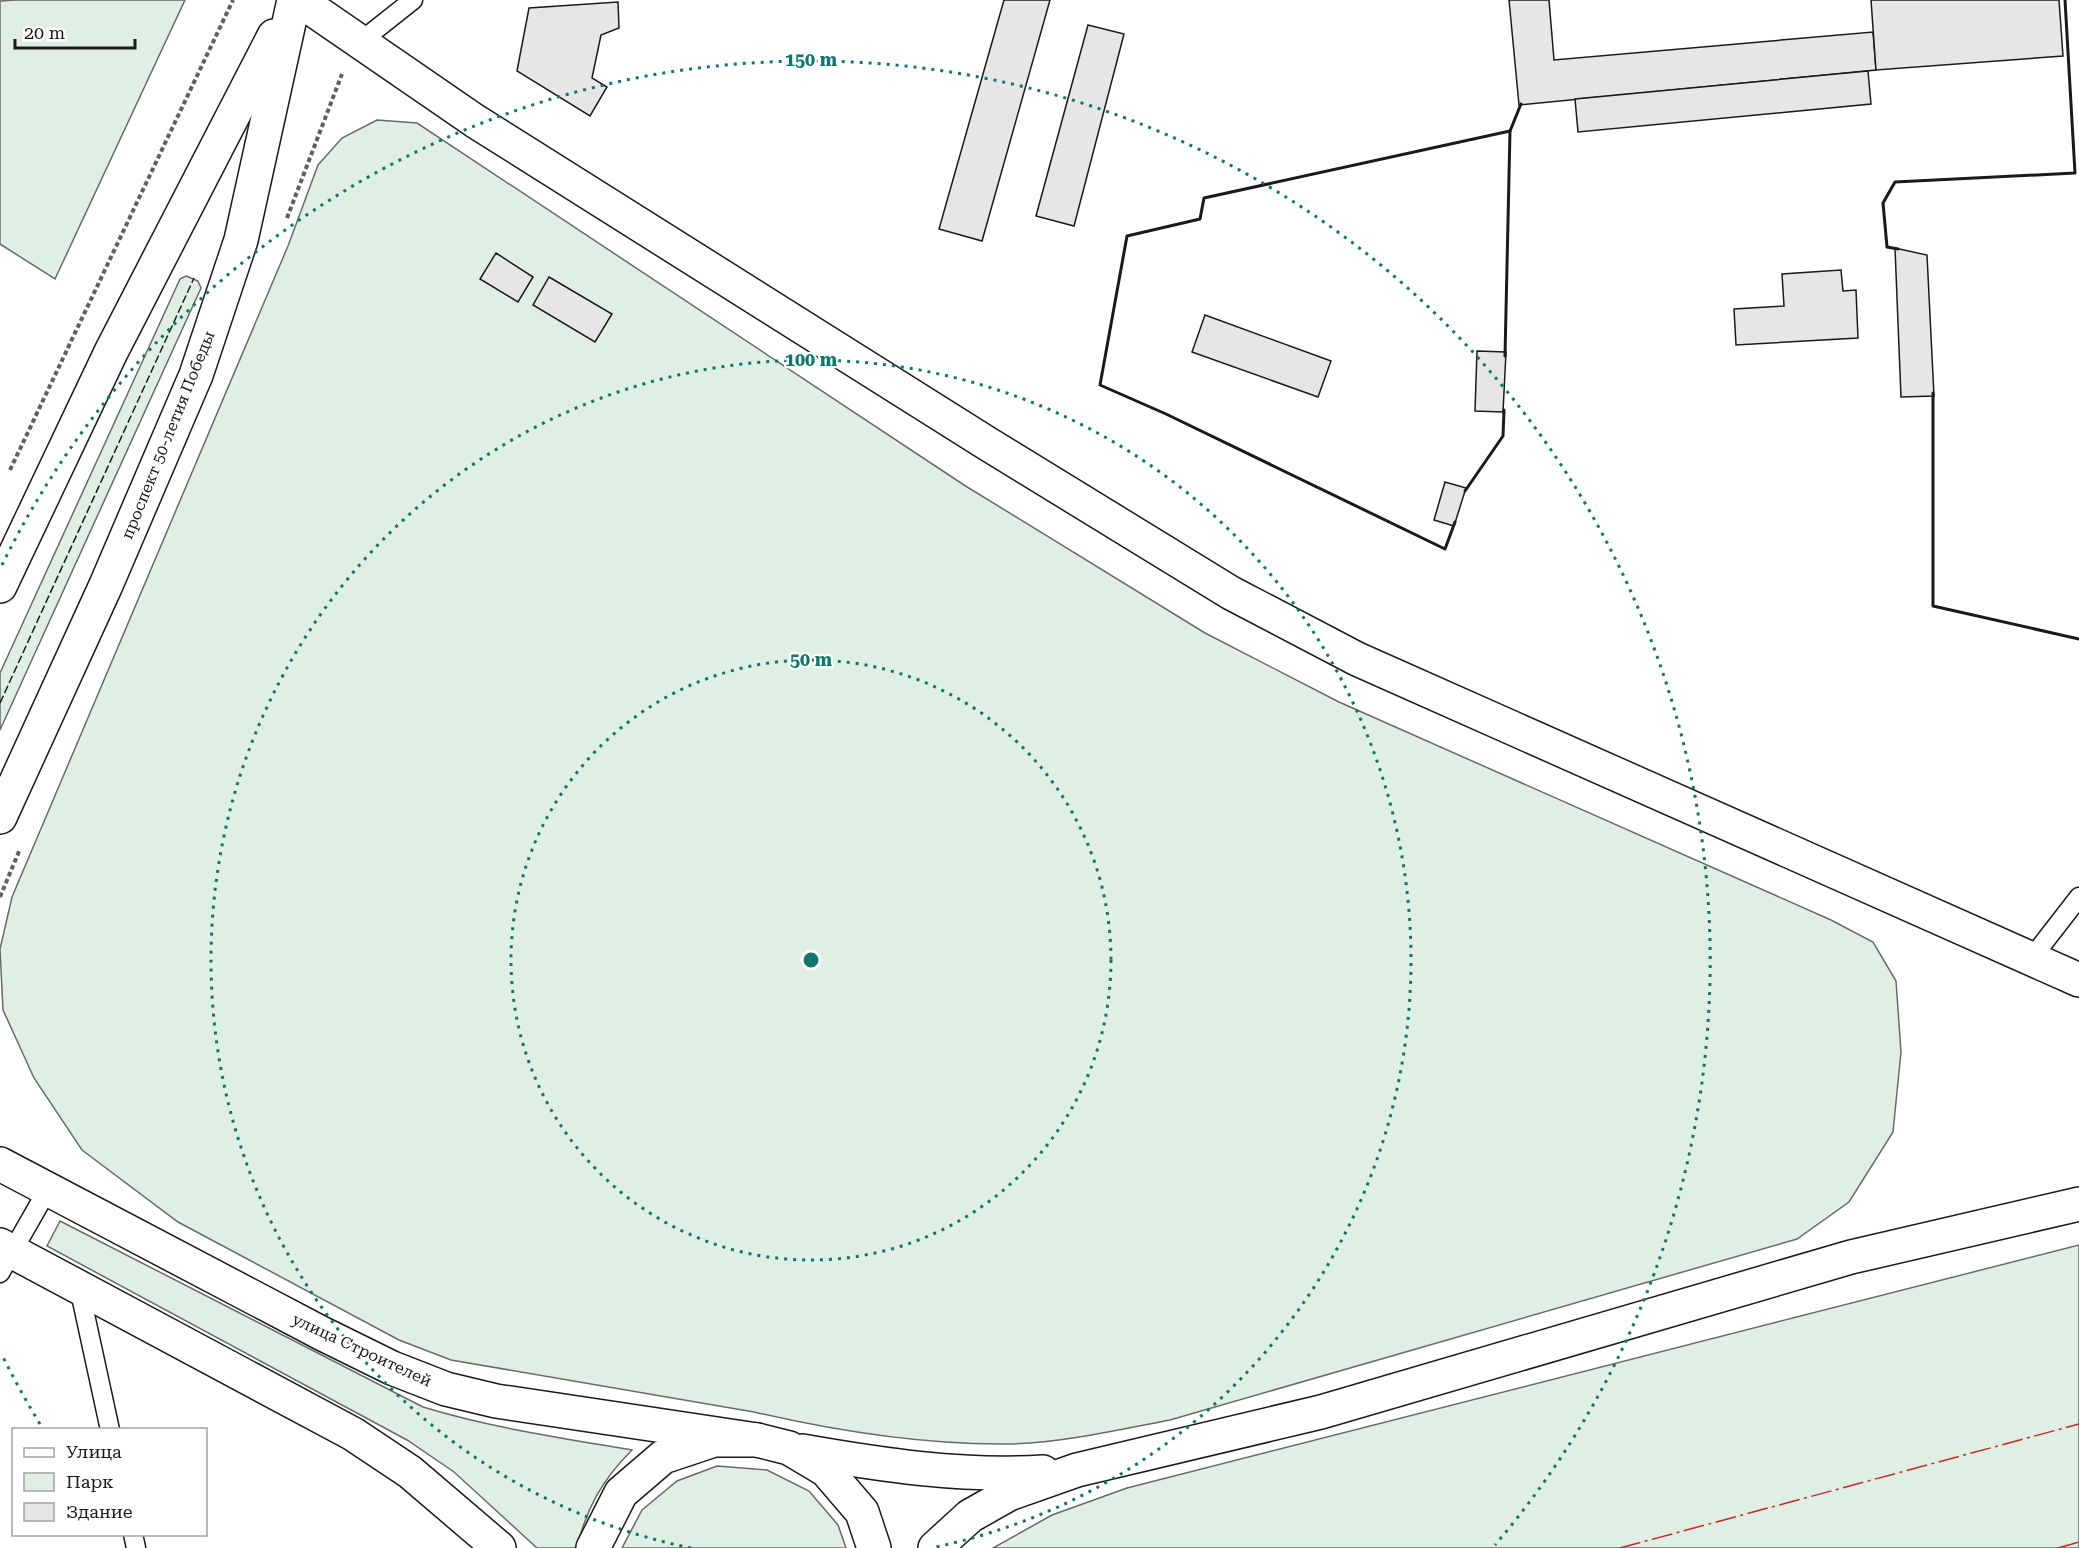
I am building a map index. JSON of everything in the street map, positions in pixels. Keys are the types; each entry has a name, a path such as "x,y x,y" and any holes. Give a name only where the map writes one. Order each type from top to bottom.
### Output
{"street":[{"name":"проспект 50-летия Победы","path":"0,586 111,352 294,0"},
{"name":"проспект 50-летия Победы","path":"0,817 106,585 196,375 241,240 294,0"},
{"path":"299,0 485,128 988,444 1231,593 1357,659 2079,981"},
{"name":"улица Строителей","path":"0,1164 321,1333 392,1368 446,1389 496,1401 757,1440"},
{"path":"935,1548 970,1516 1010,1494 1077,1470 1321,1412 1851,1257 2079,1204"},
{"path":"4,1256 79,1287 353,1434 410,1472 499,1548"},
{"path":"593,1548 621,1493 663,1457 714,1440 757,1440 890,1466 947,1471 1016,1474 1077,1470"},
{"path":"789,1448 826,1470 862,1512 874,1548"}],"lane":[{"path":"360,42 413,0"},
{"path":"2031,960 2079,897"},
{"path":"4,1256 48,1189"},
{"path":"79,1287 110,1428"}],"path":[{"path":"10,471 232,0"}],"green space":[{"path":"185,0 55,279 0,244 0,1"},
{"path":"377,120 417,123 964,485 1205,633 1339,702 1831,920 1873,942 1896,981 1901,1052 1893,1132 1849,1202 1797,1239 1170,1420 1069,1439 1008,1444 944,1442 848,1431 754,1412 451,1360 399,1340 178,1222 82,1150 34,1078 3,1010 0,949 12,897 288,246 318,165 342,138"},
{"path":"186,276 198,281 201,288 0,730 0,673 180,279"},
{"path":"60,1221 423,1407 501,1427 632,1450 612,1472 597,1495 585,1520 577,1548 537,1548 454,1472 407,1440 47,1246"},
{"path":"2079,1245 2079,1548 993,1548 1052,1515 1127,1488"},
{"path":"717,1466 767,1470 809,1491 838,1525 846,1548 622,1548 642,1510 677,1481"}],"building":[{"path":"1004,0 1050,0 982,241 939,229"},
{"path":"1509,0 1549,0 1554,60 1873,32 1876,70 1519,105"},
{"path":"1871,0 2059,0 2063,56 1876,70"},
{"path":"618,2 619,28 601,35 592,78 607,87 590,116 517,71 529,8"},
{"path":"1088,25 1124,34 1074,226 1036,216"},
{"path":"1868,71 1871,104 1578,132 1575,99"},
{"path":"1895,248 1927,255 1934,396 1901,397"},
{"path":"496,253 533,277 518,302 480,279"},
{"path":"1841,270 1843,291 1856,290 1858,338 1736,345 1734,309 1784,306 1782,274"},
{"path":"549,277 612,314 595,342 533,305"},
{"path":"1205,315 1331,361 1318,397 1192,352"},
{"path":"1477,351 1506,352 1503,412 1475,411"},
{"path":"1445,482 1466,488 1454,526 1434,520"}],"fence":[{"path":"0,703 194,278"}],"wall":[{"path":"1898,249 1887,247 1883,203 1895,182 2075,173 2065,0"},
{"path":"1505,356 1510,131 1521,104"},
{"path":"1455,522 1445,549 1166,414 1100,385 1127,236 1200,219 1204,198 1510,131"},
{"path":"1933,393 1933,606 2079,639"},
{"path":"1465,491 1503,436 1504,410"}],"power":[{"path":"1620,1548 2079,1424"},
{"path":"2058,1548 2079,1542"}]}
